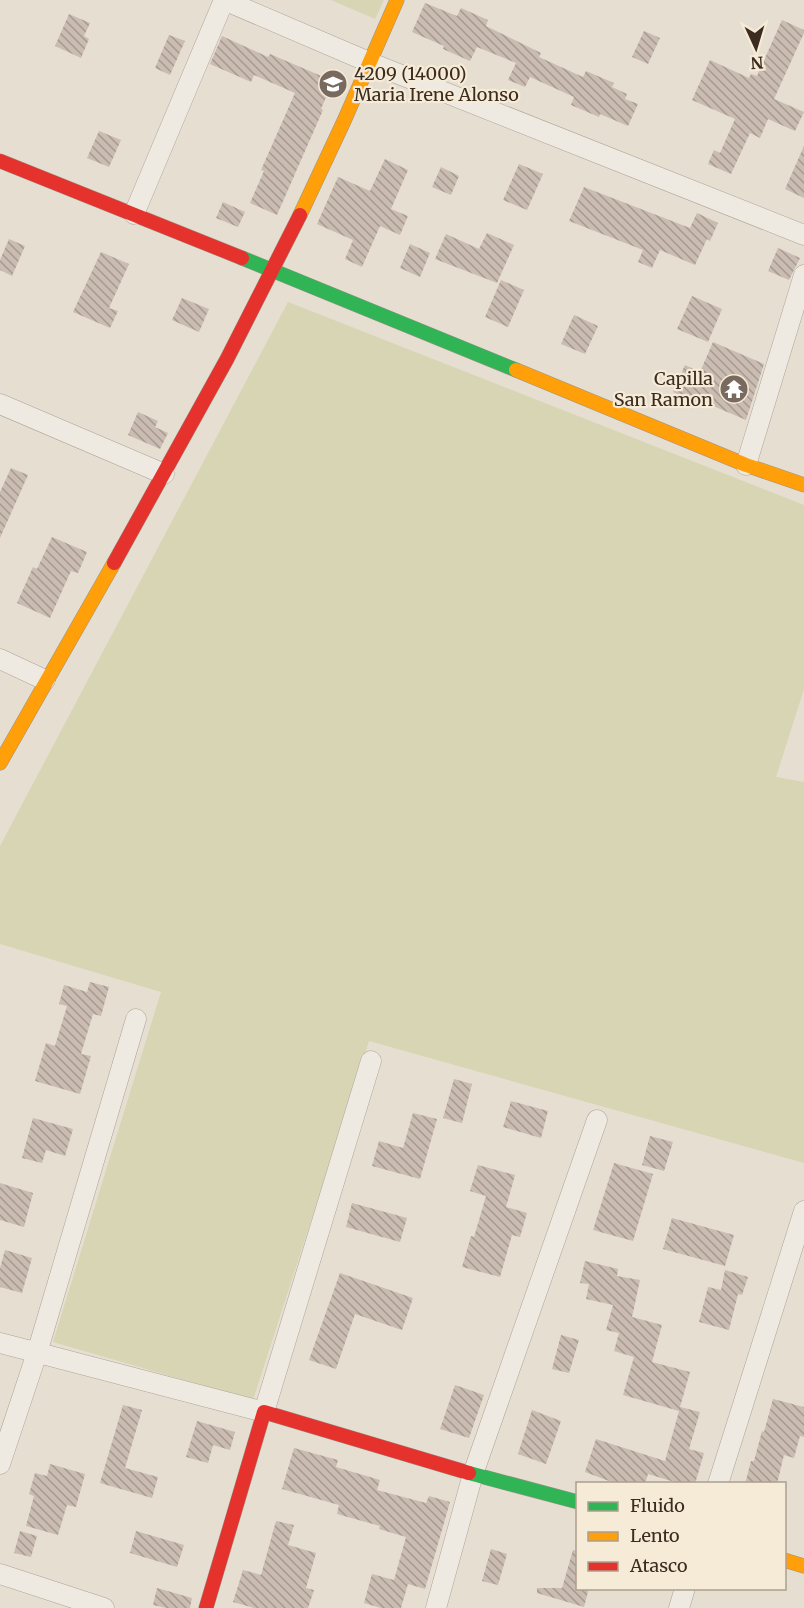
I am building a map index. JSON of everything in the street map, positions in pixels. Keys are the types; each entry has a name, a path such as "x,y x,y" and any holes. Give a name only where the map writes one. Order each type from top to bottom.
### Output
{"street":[{"path":"134,214 224,0 372,63 804,235"},
{"path":"0,763 45,680 164,474 273,270 372,63 397,0"},
{"path":"0,161 273,270 746,465 804,485"},
{"path":"746,465 804,275"},
{"path":"0,404 164,474"},
{"path":"0,659 45,680"},
{"path":"0,1464 37,1353 136,1019"},
{"path":"206,1608 371,1061"},
{"path":"436,1608 473,1474 597,1120"},
{"path":"719,1482 804,1211"},
{"path":"0,1343 264,1413 576,1501"},
{"path":"786,1561 804,1566"},
{"path":"0,1574 104,1608"},
{"path":"679,1608 684,1590"}],"shaded area":[{"path":"331,0 384,0 375,19"},
{"path":"288,302 804,505 804,689 776,777 804,782 804,1163 369,1041 253,1400 53,1342 161,992 0,944 0,846"}],"building":[{"path":"425,3 457,16 461,8 488,20 486,26 541,53 539,57 583,77 586,71 614,83 612,87 627,94 625,99 638,104 628,126 571,105 574,97 530,77 525,87 508,80 516,63 477,47 470,61 412,32"},
{"path":"69,14 90,23 84,36 89,39 81,58 55,46"},
{"path":"782,20 804,30 804,33 774,99 804,112 795,131 768,119 760,138 750,133 731,174 708,164 714,150 720,153 735,119 692,100 710,60 749,78 751,74 757,76"},
{"path":"644,31 660,38 648,64 632,57"},
{"path":"169,35 185,41 170,75 155,68"},
{"path":"222,36 268,57 270,54 333,81 321,109 323,110 277,215 250,203 264,171 261,170 295,93 254,75 251,82 210,64"},
{"path":"99,131 121,140 109,167 87,158"},
{"path":"804,146 804,198 785,189"},
{"path":"385,159 408,170 391,209 408,216 400,235 380,226 362,267 345,259 353,240 317,224 338,177 370,191"},
{"path":"519,164 543,174 527,210 503,200"},
{"path":"441,167 459,176 451,195 432,187"},
{"path":"584,187 690,228 697,213 718,223 710,241 707,239 695,265 660,250 652,268 638,262 643,250 569,221"},
{"path":"223,202 245,212 238,227 216,218"},
{"path":"487,233 514,245 497,283 435,259 446,234 479,249"},
{"path":"9,239 25,246 12,276 0,270 0,260"},
{"path":"410,244 430,253 420,277 400,268"},
{"path":"778,248 800,258 789,280 768,271"},
{"path":"101,252 129,264 109,308 118,311 110,328 73,312"},
{"path":"501,280 524,290 508,327 485,317"},
{"path":"692,296 722,309 708,342 677,329"},
{"path":"182,298 209,309 199,332 172,320"},
{"path":"574,315 598,326 585,354 561,344"},
{"path":"713,342 764,364 746,420 673,392 685,365 700,372"},
{"path":"138,412 158,421 155,427 168,433 160,449 128,435"},
{"path":"11,468 28,475 0,538 0,492"},
{"path":"52,537 87,552 78,573 71,571 50,618 17,603 33,567 37,569"},
{"path":"90,982 109,987 101,1016 93,1014 81,1054 91,1056 80,1094 35,1081 46,1043 55,1046 67,1006 59,1004 64,985 87,992"},
{"path":"454,1079 472,1084 462,1123 443,1118"},
{"path":"511,1101 548,1111 541,1138 503,1127"},
{"path":"413,1113 437,1119 420,1179 372,1166 379,1141 403,1148"},
{"path":"33,1118 73,1129 65,1156 46,1150 42,1163 22,1158"},
{"path":"650,1136 673,1142 664,1171 642,1165"},
{"path":"614,1163 653,1174 633,1241 593,1230"},
{"path":"478,1165 515,1175 506,1207 527,1213 520,1237 512,1235 500,1277 462,1267 486,1196 470,1191"},
{"path":"0,1183 33,1193 24,1227 0,1220"},
{"path":"352,1203 407,1218 400,1242 346,1227"},
{"path":"672,1218 734,1235 725,1266 663,1249"},
{"path":"5,1250 32,1258 22,1293 0,1287 0,1268"},
{"path":"585,1261 618,1269 617,1276 640,1280 632,1317 662,1325 652,1362 690,1372 680,1407 700,1412 689,1449 704,1453 696,1482 674,1482 648,1474 646,1482 612,1482 585,1472 596,1439 665,1461 679,1411 623,1395 634,1357 614,1351 619,1333 606,1330 613,1305 586,1299 589,1284 580,1283"},
{"path":"725,1270 748,1277 742,1295 738,1294 729,1330 699,1322 708,1287 721,1290"},
{"path":"340,1273 413,1298 402,1330 355,1314 336,1369 309,1360"},
{"path":"561,1335 579,1340 569,1373 552,1369"},
{"path":"455,1385 484,1395 469,1438 440,1429"},
{"path":"773,1399 804,1407 804,1437 800,1436 794,1458 784,1455 777,1482 746,1482 762,1431 764,1432"},
{"path":"123,1405 142,1410 125,1468 158,1477 152,1498 100,1483"},
{"path":"532,1410 561,1421 546,1464 518,1454"},
{"path":"197,1421 235,1432 230,1450 213,1445 208,1463 186,1457"},
{"path":"294,1448 338,1460 336,1467 380,1480 377,1490 426,1503 429,1496 450,1502 425,1589 408,1584 401,1608 381,1608 364,1603 372,1574 394,1580 406,1537 379,1529 380,1526 337,1514 339,1505 282,1489"},
{"path":"50,1464 85,1474 76,1507 67,1505 58,1535 26,1526 34,1496 29,1494 35,1473 47,1476"},
{"path":"276,1521 294,1525 288,1545 316,1553 306,1588 314,1590 308,1608 254,1608 233,1602 243,1570 261,1575"},
{"path":"20,1531 37,1536 31,1557 14,1553"},
{"path":"136,1531 184,1545 177,1567 130,1553"},
{"path":"491,1549 507,1554 498,1585 482,1581"},
{"path":"573,1550 576,1551 576,1590 588,1590 584,1607 537,1593 537,1588 562,1588"},
{"path":"157,1588 192,1598 190,1608 166,1608 153,1605"}],"traffic: fast":[{"path":"242,258 516,370"},
{"path":"469,1473 576,1501"}],"traffic: slow":[{"path":"300,215 397,0"},
{"path":"516,370 746,465 804,485"},
{"path":"0,763 114,563"},
{"path":"786,1561 804,1566"}],"traffic: jam":[{"path":"0,161 242,258"},
{"path":"114,563 227,359 300,215"},
{"path":"206,1608 264,1412 469,1473"}],"place":[{"name":"4209 (14000) Maria Irene Alonso","path":"333,84"},
{"name":"Capilla San Ramon","path":"734,389"}]}
